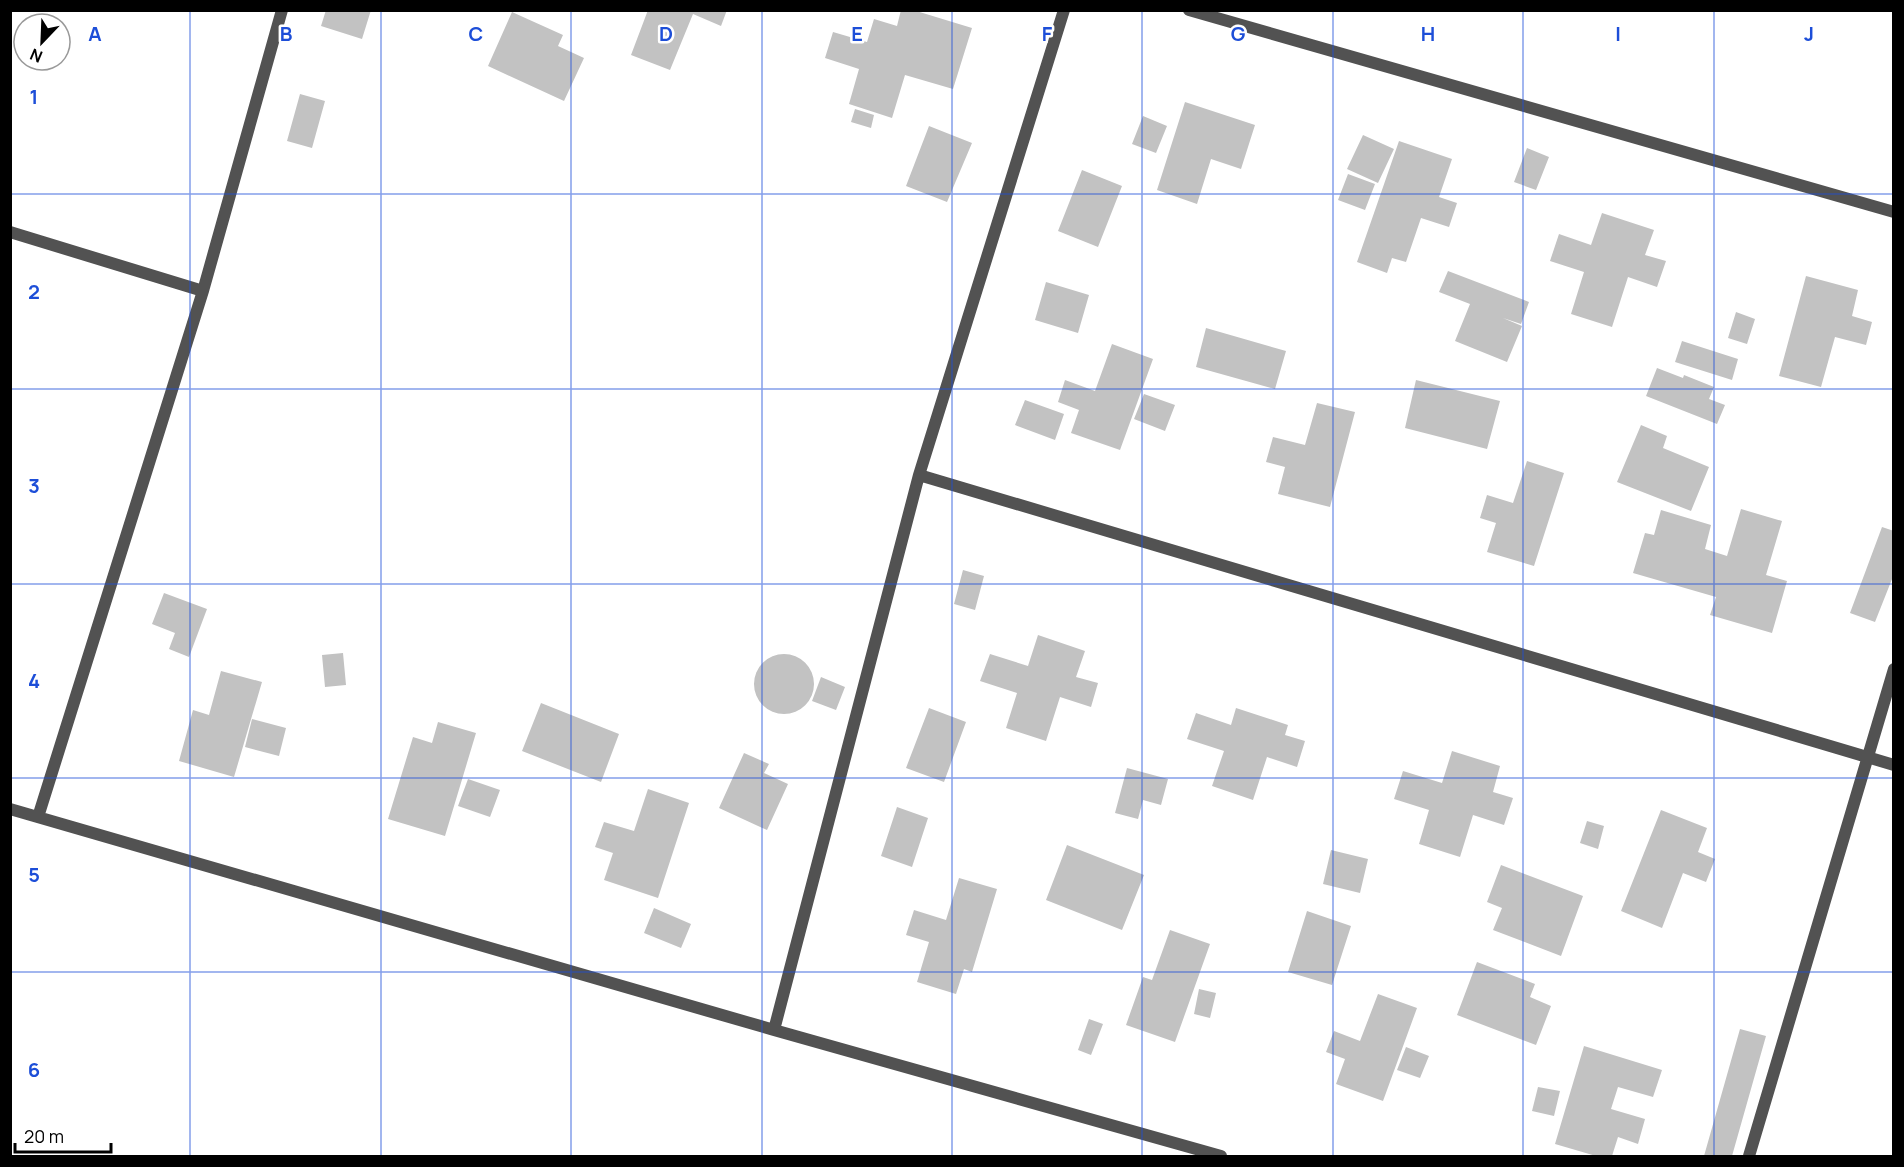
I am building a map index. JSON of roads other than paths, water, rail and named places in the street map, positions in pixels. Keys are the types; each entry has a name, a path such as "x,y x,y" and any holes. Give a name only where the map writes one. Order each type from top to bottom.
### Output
{"street":[{"path":"38,817 203,291 282,10"},
{"path":"774,1030 919,475 1064,10"},
{"path":"1189,10 1893,212"},
{"path":"10,232 203,291"},
{"path":"919,475 1893,765"},
{"path":"1749,1156 1893,669"},
{"path":"10,809 774,1030 1221,1156"}]}
